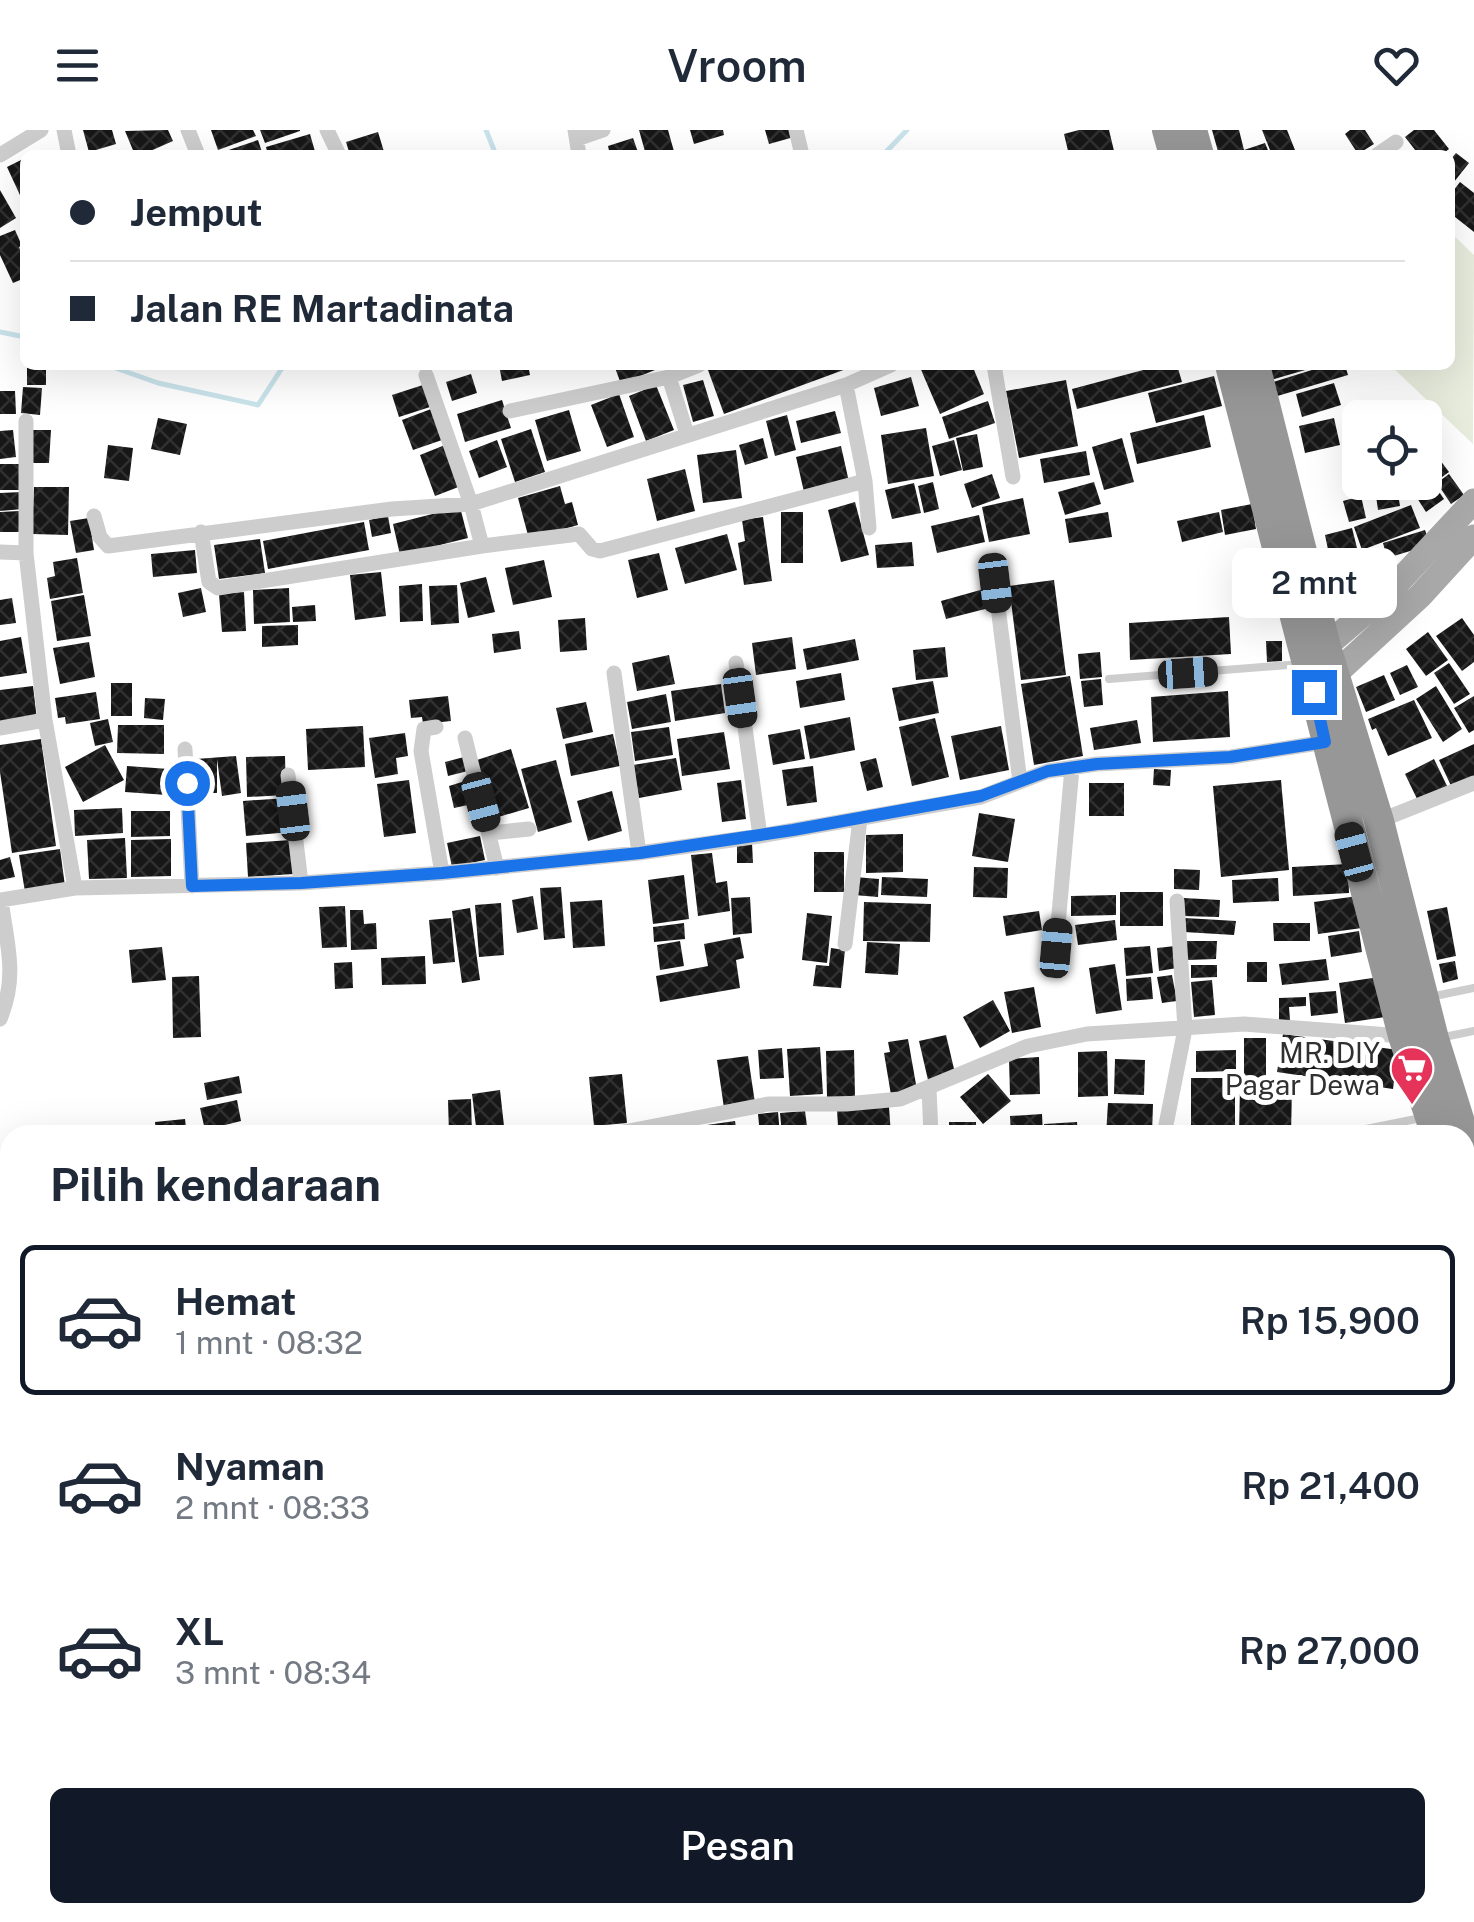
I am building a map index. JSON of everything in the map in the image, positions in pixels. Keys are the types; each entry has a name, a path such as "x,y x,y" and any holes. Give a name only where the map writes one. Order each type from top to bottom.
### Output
{"highway":[{"path":"1231,370 1320,669 1379,821 1434,1039 1460,1125"},
{"path":"1256,370 1320,669 1325,742 1404,1036 1434,1125"}],"main road":[{"path":"1320,669 1474,501"},
{"path":"1320,669 1471,547"}],"street":[{"path":"0,155 42,130"},
{"path":"577,141 603,130"},
{"path":"1384,150 1396,142"},
{"path":"510,411 685,370"},
{"path":"94,516 100,537 108,546 392,509 471,504 846,386 880,370"},
{"path":"995,370 1013,477"},
{"path":"426,375 482,546"},
{"path":"669,376 687,434"},
{"path":"846,386 865,482 869,528"},
{"path":"26,422 26,554 45,720 75,888"},
{"path":"201,532 209,582 218,588 579,534 592,550 600,552 865,482"},
{"path":"0,552 26,554"},
{"path":"995,583 1020,782"},
{"path":"736,663 760,836"},
{"path":"614,673 640,853"},
{"path":"0,728 45,720"},
{"path":"436,727 424,729 421,751 442,873"},
{"path":"465,738 498,868"},
{"path":"0,1020 10,995 12,974 0,900 75,888 301,883 640,853 760,836 981,796 1048,771 1230,757 1325,742"},
{"path":"185,749 192,886"},
{"path":"1056,948 1072,768"},
{"path":"288,775 301,883"},
{"path":"1379,821 1474,782"},
{"path":"845,944 860,819"},
{"path":"490,833 529,828"},
{"path":"1166,1125 1185,1029 1177,901"},
{"path":"658,1125 754,1106 900,1099 1028,1046 1087,1034 1257,1024 1404,1036"},
{"path":"929,1088 930,1125"}],"lane":[{"path":"1109,679 1320,669"},
{"path":"1425,998 1474,988"},
{"path":"1434,1039 1474,1031"}],"shaded area":[{"path":"1455,237 1474,255 1473,444 1442,414 1442,400 1427,400 1395,370 1455,370"}],"building":[{"path":"83,130 112,130 116,144 88,150"},
{"path":"168,130 173,141 152,150 133,150 125,131"},
{"path":"211,130 253,130 256,136 218,150"},
{"path":"260,130 300,130 300,131 265,143"},
{"path":"639,130 668,130 674,150 645,150"},
{"path":"690,130 723,130 724,135 694,144"},
{"path":"765,130 792,130 794,137 769,144"},
{"path":"1109,130 1114,150 1068,150 1064,134"},
{"path":"1212,130 1239,130 1244,150 1218,150"},
{"path":"1262,130 1287,130 1295,150 1270,150"},
{"path":"1365,130 1374,144 1355,150 1345,134"},
{"path":"1414,130 1434,130 1449,149 1415,150 1405,137"},
{"path":"378,132 383,150 348,150 346,142"},
{"path":"310,134 315,150 267,150 266,147"},
{"path":"633,138 637,150 609,150 608,146"},
{"path":"258,140 261,150 229,150"},
{"path":"1265,143 1268,150 1244,150"},
{"path":"1455,154 1469,163 1455,181"},
{"path":"20,160 20,195 7,167"},
{"path":"1460,182 1474,193 1474,232 1455,217 1455,188"},
{"path":"0,190 16,218 0,228"},
{"path":"15,230 20,241 20,280 13,283 0,255 0,236"},
{"path":"27,370 46,370 46,385 27,385"},
{"path":"500,370 529,370 530,375 502,381"},
{"path":"616,370 655,370 621,384"},
{"path":"708,370 843,370 724,414"},
{"path":"921,370 974,370 984,394 940,414"},
{"path":"1143,370 1178,370 1182,382 1077,409 1072,389"},
{"path":"1268,370 1305,370 1267,381"},
{"path":"1312,370 1346,370 1348,375 1274,397 1270,383"},
{"path":"471,374 477,393 452,401 446,382"},
{"path":"1214,376 1222,406 1156,423 1148,393"},
{"path":"911,377 919,406 881,416 874,388"},
{"path":"703,380 714,416 693,422 683,385"},
{"path":"1066,380 1078,446 1019,458 1006,391"},
{"path":"1334,383 1341,405 1302,417 1296,394"},
{"path":"423,385 430,407 399,417 392,395"},
{"path":"656,385 674,430 646,441 629,396"},
{"path":"23,387 42,388 40,415 21,413"},
{"path":"0,391 15,391 16,414 0,414"},
{"path":"619,394 634,437 607,447 591,405"},
{"path":"502,400 511,428 465,442 457,414"},
{"path":"988,401 995,423 949,439 942,417"},
{"path":"431,409 442,440 413,450 402,420"},
{"path":"569,410 581,451 547,461 535,420"},
{"path":"835,411 841,433 801,443 796,421"},
{"path":"787,415 796,450 775,456 766,421"},
{"path":"1204,415 1211,447 1137,464 1130,433"},
{"path":"158,418 187,424 180,455 151,449"},
{"path":"1334,418 1340,445 1305,453 1299,426"},
{"path":"926,428 934,476 888,484 881,435"},
{"path":"531,429 545,472 515,482 501,439"},
{"path":"13,430 16,457 0,459 0,431"},
{"path":"30,430 51,430 49,463 28,463"},
{"path":"977,434 983,467 963,471 956,438"},
{"path":"763,438 768,458 745,465 739,445"},
{"path":"1122,438 1134,482 1104,490 1092,447"},
{"path":"497,440 507,467 479,478 469,451"},
{"path":"954,440 962,470 940,476 932,446"},
{"path":"108,445 133,448 129,481 104,478"},
{"path":"445,445 461,486 435,496 420,455"},
{"path":"841,446 849,482 804,492 796,457"},
{"path":"736,450 742,498 703,503 697,455"},
{"path":"1086,451 1090,475 1044,483 1040,459"},
{"path":"0,464 20,464 20,490 0,490"},
{"path":"685,469 695,511 657,521 647,479"},
{"path":"992,474 1000,498 972,508 964,484"},
{"path":"1449,474 1464,495 1451,504 1442,490 1442,479"},
{"path":"933,482 939,509 924,513 918,486"},
{"path":"1094,482 1101,504 1065,515 1058,492"},
{"path":"914,483 921,513 892,519 885,490"},
{"path":"560,486 565,504 572,502 578,525 529,539 518,498"},
{"path":"34,487 69,487 68,535 32,534"},
{"path":"22,492 23,509 0,511 0,493"},
{"path":"1442,496 1444,499 1426,512 1418,500 1442,500"},
{"path":"1023,498 1030,534 989,542 982,507"},
{"path":"1362,500 1366,518 1349,522 1343,501"},
{"path":"1377,500 1399,500 1400,506 1378,510"},
{"path":"855,502 869,555 841,562 828,510"},
{"path":"1252,504 1256,529 1225,535 1221,510"},
{"path":"1411,505 1420,528 1362,550 1354,527"},
{"path":"460,507 468,538 400,555 393,524"},
{"path":"19,511 20,532 0,532 0,512"},
{"path":"781,512 803,512 803,563 781,563"},
{"path":"1108,512 1112,537 1069,543 1065,519"},
{"path":"1219,512 1223,532 1182,542 1177,521"},
{"path":"979,515 985,542 937,553 931,526"},
{"path":"388,516 391,533 372,537 369,520"},
{"path":"763,517 772,581 744,585 738,543 745,541 742,520"},
{"path":"89,518 94,550 76,553 70,521"},
{"path":"364,522 369,550 268,569 263,541"},
{"path":"1352,528 1358,552 1330,559 1325,535"},
{"path":"1425,530 1430,545 1387,558 1383,543"},
{"path":"727,534 737,570 685,584 675,548"},
{"path":"260,539 265,573 219,579 214,545"},
{"path":"912,542 914,566 877,568 875,545"},
{"path":"195,550 197,573 153,577 151,554"},
{"path":"659,553 668,590 637,598 628,560"},
{"path":"77,558 83,593 50,599 47,578 55,576 53,562"},
{"path":"1387,558 1392,575 1364,584 1359,567"},
{"path":"544,560 552,597 513,605 505,568"},
{"path":"381,572 386,616 355,620 350,575"},
{"path":"486,577 495,612 468,618 460,583"},
{"path":"1054,580 1066,675 1021,680 1009,586"},
{"path":"422,584 423,621 400,622 399,586"},
{"path":"457,585 459,623 431,625 429,586"},
{"path":"201,588 206,612 183,617 178,593"},
{"path":"289,588 290,622 254,624 253,590"},
{"path":"984,589 989,608 946,619 941,601"},
{"path":"244,592 246,631 222,632 219,594"},
{"path":"84,595 91,636 57,641 51,601"},
{"path":"12,598 16,623 0,625 0,600"},
{"path":"315,605 316,621 293,622 292,607"},
{"path":"1229,617 1231,654 1130,660 1129,623"},
{"path":"585,618 587,650 560,652 558,620"},
{"path":"1462,618 1474,635 1474,662 1462,671 1436,636"},
{"path":"298,625 298,645 262,647 262,626"},
{"path":"519,631 521,649 494,653 492,634"},
{"path":"1428,632 1448,660 1426,676 1406,649"},
{"path":"21,637 27,673 0,677 0,641"},
{"path":"792,637 796,669 756,675 752,643"},
{"path":"855,639 859,660 807,670 803,649"},
{"path":"1266,641 1282,641 1282,661 1267,662"},
{"path":"89,642 95,677 60,684 53,648"},
{"path":"945,647 948,677 916,680 913,650"},
{"path":"1100,652 1102,677 1080,679 1078,654"},
{"path":"669,655 675,684 637,691 632,663"},
{"path":"1449,663 1470,694 1454,704 1434,673"},
{"path":"1407,665 1418,687 1400,695 1390,673"},
{"path":"841,673 845,700 800,708 796,681"},
{"path":"1384,675 1395,700 1366,712 1356,687"},
{"path":"1070,676 1083,756 1034,765 1021,684"},
{"path":"1101,679 1103,705 1084,707 1081,681"},
{"path":"933,681 939,713 899,721 892,688"},
{"path":"111,683 132,683 132,716 111,716"},
{"path":"721,684 725,713 675,721 671,691"},
{"path":"33,686 37,720 0,726 0,690"},
{"path":"1436,686 1462,729 1443,742 1416,699"},
{"path":"1228,691 1230,737 1153,742 1151,697"},
{"path":"96,692 100,719 66,724 65,717 58,718 55,698"},
{"path":"666,694 671,722 632,729 627,702"},
{"path":"448,696 451,721 423,724 422,717 411,718 409,700"},
{"path":"1474,696 1474,730 1469,733 1454,708"},
{"path":"145,698 165,699 163,720 144,718"},
{"path":"1414,700 1432,738 1388,756 1368,719"},
{"path":"586,702 593,732 563,739 556,708"},
{"path":"850,717 855,750 810,759 804,726"},
{"path":"935,718 949,777 912,786 899,727"},
{"path":"108,719 113,742 95,746 90,723"},
{"path":"1137,720 1141,743 1094,750 1090,728"},
{"path":"118,725 164,725 164,754 117,753"},
{"path":"363,726 365,767 308,770 306,729"},
{"path":"1001,726 1009,770 960,780 951,736"},
{"path":"669,727 673,755 635,761 631,732"},
{"path":"800,729 805,759 773,765 768,735"},
{"path":"724,732 730,769 682,776 677,739"},
{"path":"405,733 408,756 396,758 398,774 375,778 369,738"},
{"path":"613,734 620,766 571,776 565,744"},
{"path":"41,739 56,846 12,853 0,745"},
{"path":"1474,744 1474,778 1452,788 1439,760"},
{"path":"105,745 124,780 83,802 65,767"},
{"path":"511,749 529,808 495,818 477,760"},
{"path":"236,756 241,793 222,796 217,759 217,793 196,793 196,759"},
{"path":"285,756 286,795 247,797 246,757"},
{"path":"464,757 468,771 448,776 445,762"},
{"path":"676,758 682,790 639,798 633,765"},
{"path":"876,758 883,787 867,791 860,762"},
{"path":"1434,759 1449,790 1420,805 1405,774"},
{"path":"556,760 572,822 538,832 521,769"},
{"path":"127,766 169,769 167,795 125,792"},
{"path":"813,766 817,802 787,806 782,770"},
{"path":"1154,769 1171,770 1170,786 1153,785"},
{"path":"409,780 416,833 384,837 377,784"},
{"path":"741,780 746,819 722,822 717,783"},
{"path":"1281,780 1289,870 1221,877 1213,786"},
{"path":"462,782 468,805 454,808 449,786"},
{"path":"1089,783 1124,783 1124,816 1089,816"},
{"path":"612,791 622,831 588,841 577,801"},
{"path":"287,798 290,832 246,836 243,801"},
{"path":"122,808 123,833 75,836 74,810"},
{"path":"131,811 170,811 170,836 131,837"},
{"path":"979,813 1015,819 1008,862 972,856"},
{"path":"903,834 903,872 866,873 866,835"},
{"path":"480,836 485,860 452,867 447,843"},
{"path":"125,838 127,878 89,879 87,840"},
{"path":"171,839 171,876 131,877 131,840"},
{"path":"291,840 294,874 248,877 246,843"},
{"path":"737,843 752,843 753,863 737,863"},
{"path":"60,849 65,886 25,892 19,855"},
{"path":"814,852 844,852 844,892 814,892"},
{"path":"712,853 716,883 727,881 730,911 698,916 691,855"},
{"path":"10,857 15,877 0,880 0,860"},
{"path":"1348,864 1349,893 1293,896 1292,867"},
{"path":"974,867 1008,868 1007,898 973,897"},
{"path":"1174,869 1200,870 1199,890 1174,889"},
{"path":"684,875 689,919 653,924 648,880"},
{"path":"855,877 879,879 878,897 854,895"},
{"path":"882,877 928,879 927,897 881,895"},
{"path":"1278,878 1279,901 1233,903 1232,880"},
{"path":"561,887 565,938 544,940 540,888"},
{"path":"1120,892 1163,892 1163,926 1120,926"},
{"path":"1116,895 1116,915 1071,916 1071,896"},
{"path":"533,896 538,929 517,933 512,900"},
{"path":"1358,896 1362,928 1318,934 1314,902"},
{"path":"750,897 752,933 733,935 731,898"},
{"path":"1184,898 1220,900 1219,917 1182,916"},
{"path":"602,900 605,946 573,948 570,902"},
{"path":"864,902 931,904 930,942 863,941"},
{"path":"501,903 504,955 479,957 475,905"},
{"path":"345,906 347,947 322,948 319,907"},
{"path":"1447,907 1456,956 1437,960 1427,911"},
{"path":"470,908 480,980 462,983 452,911"},
{"path":"350,910 363,910 364,924 376,923 377,949 351,950"},
{"path":"1039,911 1042,930 1006,936 1003,916"},
{"path":"807,913 832,916 827,963 802,960"},
{"path":"451,918 455,962 433,964 429,920"},
{"path":"1185,918 1236,921 1234,935 1184,932"},
{"path":"1115,920 1117,940 1078,945 1075,925"},
{"path":"684,923 685,939 654,942 653,927"},
{"path":"1273,923 1310,923 1310,941 1274,941"},
{"path":"1359,931 1362,952 1331,957 1328,936"},
{"path":"740,937 744,958 736,960 740,988 660,1002 656,976 708,966 704,944"},
{"path":"680,941 684,966 660,970 657,945"},
{"path":"1187,941 1217,941 1216,959 1187,960"},
{"path":"867,942 900,944 898,975 865,973"},
{"path":"1150,946 1153,973 1126,976 1124,948"},
{"path":"1175,946 1177,968 1159,971 1157,948"},
{"path":"162,947 166,980 132,983 129,950"},
{"path":"831,948 845,950 841,988 813,986 816,965 829,966"},
{"path":"425,956 426,984 382,985 381,958"},
{"path":"1326,959 1329,980 1282,985 1279,964"},
{"path":"1455,961 1458,979 1443,983 1439,964"},
{"path":"352,962 353,988 335,989 334,963"},
{"path":"1247,962 1267,962 1267,982 1247,982"},
{"path":"1115,964 1122,1010 1096,1014 1089,968"},
{"path":"1191,965 1217,965 1217,977 1191,978"},
{"path":"1172,975 1177,1001 1162,1003 1157,977"},
{"path":"199,976 201,1037 173,1038 172,977"},
{"path":"1151,977 1153,999 1127,1001 1126,979"},
{"path":"1379,977 1385,1017 1345,1023 1339,983"},
{"path":"1212,980 1215,1015 1194,1017 1191,982"},
{"path":"1034,987 1041,1027 1012,1033 1004,992"},
{"path":"1336,991 1338,1013 1311,1016 1309,993"},
{"path":"1306,997 1306,1006 1289,1007 1290,1020 1279,1020 1279,998"},
{"path":"993,1000 1010,1031 980,1048 963,1017"},
{"path":"1283,1034 1398,1050 1393,1089 1277,1072"},
{"path":"946,1035 955,1073 928,1080 919,1041"},
{"path":"1244,1038 1266,1038 1266,1081 1244,1081"},
{"path":"908,1039 917,1090 891,1095 884,1053 890,1052 888,1042"},
{"path":"820,1047 823,1094 790,1096 787,1049"},
{"path":"782,1048 784,1078 760,1079 758,1050"},
{"path":"854,1050 855,1096 827,1097 826,1051"},
{"path":"1236,1050 1236,1071 1196,1072 1196,1051"},
{"path":"1107,1051 1108,1096 1078,1097 1078,1052"},
{"path":"748,1056 755,1103 724,1108 717,1060"},
{"path":"1039,1057 1040,1094 1010,1095 1009,1059"},
{"path":"1115,1059 1145,1060 1144,1095 1114,1094"},
{"path":"622,1074 627,1123 594,1125 589,1077"},
{"path":"988,1074 1011,1101 983,1124 960,1097"},
{"path":"239,1076 242,1093 207,1100 204,1083"},
{"path":"1191,1078 1235,1078 1235,1125 1191,1125"},
{"path":"1240,1086 1292,1086 1291,1125 1239,1125"},
{"path":"500,1090 504,1125 476,1125 472,1094"},
{"path":"471,1099 472,1125 449,1125 448,1100"},
{"path":"237,1100 241,1121 204,1125 200,1108"},
{"path":"1108,1103 1153,1104 1152,1125 1107,1125"},
{"path":"889,1107 890,1125 838,1125 837,1110"},
{"path":"805,1111 807,1125 781,1125 780,1113"},
{"path":"778,1112 779,1125 759,1125 758,1114"},
{"path":"1042,1114 1043,1125 1010,1125 1010,1116"},
{"path":"185,1119 186,1125 155,1125"},
{"path":"949,1122 976,1122 976,1125"},
{"path":"1077,1122 1077,1125 1044,1125"}],"waterway":[{"path":"486,130 494,150"},
{"path":"888,150 907,130"},
{"path":"0,332 20,336"},
{"path":"121,370 158,383 258,405 281,370"}],"place":[{"name":"MR. DIY Pagar Dewa","path":"1412,1106"}],"route":[{"path":"187,783 192,886 442,873 640,853 760,836 981,796 1048,771 1097,764 1230,757 1325,742 1314,692"}]}
